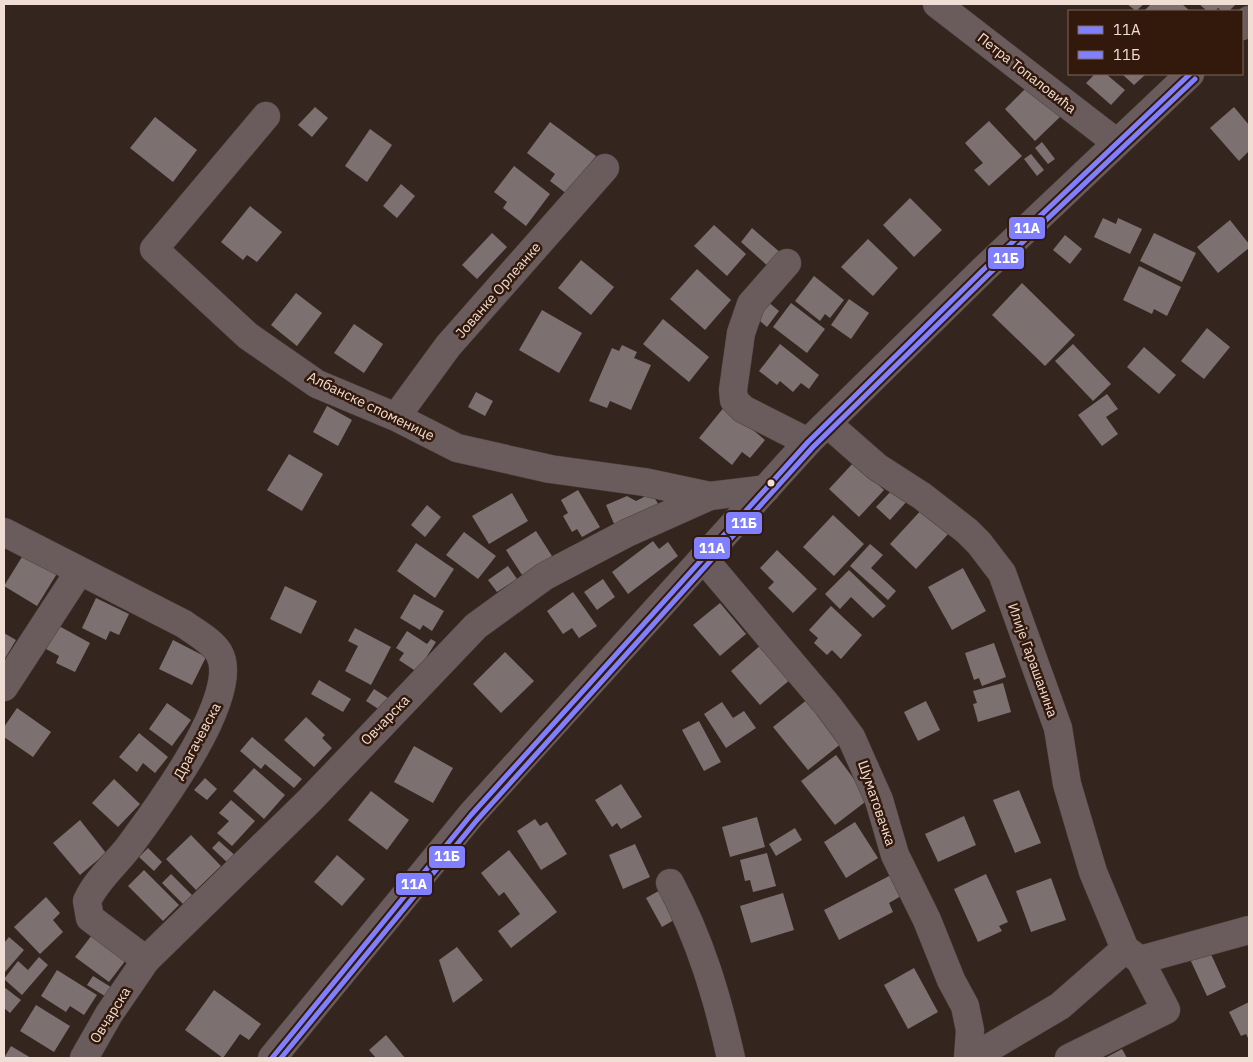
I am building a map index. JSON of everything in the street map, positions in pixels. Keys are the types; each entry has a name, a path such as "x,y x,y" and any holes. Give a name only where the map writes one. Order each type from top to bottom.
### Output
{"street":[{"name":"Петра Топаловића","path":"938,4 1116,143"},
{"path":"272,1058 470,815 808,442 982,271 1189,75"},
{"name":"Албанске споменице","path":"266,116 154,249 248,336 317,384 396,417 457,448 550,469 644,482 710,496"},
{"name":"Јованке Орлеанке","path":"396,417 448,346 605,168"},
{"path":"787,263 751,304 741,334 734,400 742,409 808,442"},
{"name":"Илије Гарашанина","path":"828,424 877,467 922,496 967,531 979,543 1002,573 1058,728 1067,784 1093,872 1133,954 1166,1010 1069,1058"},
{"name":"Овчарска","path":"84,1058 109,1014 146,960 310,800 476,626 545,576 627,533 710,496 766,489"},
{"name":"Драгачевска","path":"4,532 184,624 209,642 219,652 222,661 224,672 220,699 195,748 170,789 87,901 90,918 146,960"},
{"name":"Шуматовачка","path":"702,558 828,706 851,737 879,800 896,855 927,920 951,980 965,1006 970,1030 968,1058"},
{"path":"4,688 79,572"},
{"path":"670,883 695,933 708,969 731,1058"},
{"path":"972,1058 1060,1006 1133,954 1249,930"}],"building":[{"path":"1127,4 1144,4 1137,10"},
{"path":"1151,4 1182,4 1189,10 1145,10"},
{"path":"1199,4 1236,4 1230,10 1221,10 1218,8 1216,10 1206,10"},
{"path":"1094,75 1107,75 1125,90 1111,105 1086,83"},
{"path":"1123,75 1145,75 1134,85"},
{"path":"1030,84 1061,116 1035,141 1005,109"},
{"path":"315,107 328,118 312,137 298,125"},
{"path":"1234,107 1249,125 1249,151 1239,161 1210,128"},
{"path":"155,117 197,150 173,182 130,148"},
{"path":"989,121 1022,156 989,186 974,170 983,163 965,143"},
{"path":"550,122 596,156 567,194 550,181 555,174 527,153"},
{"path":"370,129 392,145 367,182 345,166"},
{"path":"1042,142 1055,159 1048,164 1035,148"},
{"path":"1031,154 1044,170 1037,176 1024,159"},
{"path":"514,166 550,194 526,226 503,208 507,202 494,192"},
{"path":"401,184 415,196 397,218 383,206"},
{"path":"910,198 942,230 914,257 883,225"},
{"path":"250,206 282,232 257,262 247,255 243,260 221,242"},
{"path":"1103,218 1116,224 1118,218 1142,229 1130,254 1094,237"},
{"path":"1230,220 1249,244 1249,248 1218,273 1197,247"},
{"path":"714,225 746,254 727,276 694,246"},
{"path":"752,228 782,254 770,268 741,242"},
{"path":"492,233 507,247 477,279 462,265"},
{"path":"1154,233 1196,253 1182,282 1140,261"},
{"path":"1065,235 1082,249 1070,264 1053,250"},
{"path":"868,239 898,268 873,296 841,267"},
{"path":"581,260 614,287 591,315 558,288"},
{"path":"1139,266 1181,287 1167,316 1154,309 1152,314 1123,300"},
{"path":"697,269 731,300 705,330 670,299"},
{"path":"814,276 844,300 830,318 825,314 820,321 795,301"},
{"path":"1022,283 1075,335 1045,366 992,315"},
{"path":"296,293 322,313 297,346 271,325"},
{"path":"849,299 869,313 851,339 831,325"},
{"path":"767,301 779,311 767,327 754,316"},
{"path":"791,303 825,329 807,353 773,327"},
{"path":"542,310 582,333 559,373 519,350"},
{"path":"663,319 709,357 689,382 643,344"},
{"path":"354,324 383,344 364,373 334,353"},
{"path":"1207,328 1230,347 1204,379 1181,361"},
{"path":"780,344 819,375 809,389 801,383 793,392 780,381 777,385 759,371"},
{"path":"1073,344 1111,384 1093,401 1055,361"},
{"path":"622,345 637,352 634,358 651,365 631,410 610,401 607,408 589,401 612,348 619,351"},
{"path":"1144,347 1176,375 1159,394 1127,367"},
{"path":"476,392 493,401 485,416 468,407"},
{"path":"1107,394 1118,409 1106,417 1118,434 1102,446 1078,415"},
{"path":"327,406 352,420 338,446 313,432"},
{"path":"725,406 765,440 750,458 742,452 732,465 699,438"},
{"path":"289,454 323,474 302,511 267,490"},
{"path":"854,462 884,490 859,517 829,489"},
{"path":"894,488 908,500 890,520 876,507"},
{"path":"578,490 600,527 582,537 577,529 572,532 563,516 568,513 561,500"},
{"path":"512,493 528,521 489,544 472,516"},
{"path":"648,495 654,497 660,507 615,526 606,505 627,496 636,501"},
{"path":"427,505 441,517 425,537 411,525"},
{"path":"924,507 950,532 916,569 890,544"},
{"path":"833,515 864,544 834,576 803,547"},
{"path":"536,531 552,556 522,575 506,550"},
{"path":"464,532 496,556 478,579 446,555"},
{"path":"653,541 659,549 668,542 678,556 628,594 612,572"},
{"path":"416,543 454,569 435,598 397,571"},
{"path":"870,544 883,555 871,568 896,591 888,600 850,566"},
{"path":"777,550 817,589 793,613 768,588 774,582 760,568"},
{"path":"25,552 58,572 37,606 4,586"},
{"path":"508,566 517,579 497,592 488,580"},
{"path":"963,568 986,611 952,630 928,587"},
{"path":"849,570 886,606 873,618 851,597 840,609 825,594"},
{"path":"603,579 615,597 597,610 584,592"},
{"path":"285,586 317,601 301,634 270,619"},
{"path":"573,592 597,626 579,638 572,628 563,634 547,611"},
{"path":"414,594 444,611 432,631 423,625 420,630 400,618"},
{"path":"96,598 129,614 119,635 110,631 106,640 82,628"},
{"path":"720,603 746,634 720,656 693,625"},
{"path":"831,606 862,635 841,659 832,650 827,655 814,643 818,638 809,630"},
{"path":"59,626 90,643 75,672 56,663 59,656 46,649"},
{"path":"355,628 391,647 371,685 345,671 358,646 348,641"},
{"path":"407,631 427,644 431,639 436,642 417,672 399,660 404,653 396,648"},
{"path":"4,633 16,640 4,660"},
{"path":"173,640 206,657 192,685 159,669"},
{"path":"994,643 1006,677 982,686 979,678 974,680 965,653"},
{"path":"762,644 791,679 760,705 731,671"},
{"path":"505,652 534,681 501,713 473,684"},
{"path":"319,680 351,699 343,712 311,694"},
{"path":"1003,683 1011,712 978,722 973,704 977,703 973,691"},
{"path":"374,689 388,698 380,710 366,701"},
{"path":"808,699 842,743 808,770 773,727"},
{"path":"926,701 940,730 918,741 904,712"},
{"path":"722,702 733,718 744,711 756,728 726,748 704,714"},
{"path":"167,703 191,720 172,746 149,729"},
{"path":"17,708 51,732 33,757 4,737 4,727"},
{"path":"306,717 325,735 322,738 332,748 314,767 284,740"},
{"path":"699,721 721,762 704,771 682,730"},
{"path":"139,733 168,757 155,773 143,763 137,772 119,757"},
{"path":"252,737 302,779 294,788 265,764 261,769 240,751"},
{"path":"414,746 453,768 433,803 394,782"},
{"path":"836,755 869,799 835,825 801,781"},
{"path":"254,768 285,795 264,819 233,791"},
{"path":"205,778 217,789 207,800 194,790"},
{"path":"114,779 140,804 118,827 92,803"},
{"path":"621,784 642,817 621,829 617,823 612,827 595,800"},
{"path":"1019,790 1041,843 1015,853 993,800"},
{"path":"371,791 409,820 387,850 348,820"},
{"path":"231,800 255,821 232,846 217,833 229,821 219,813"},
{"path":"964,816 976,845 938,862 925,834"},
{"path":"757,817 765,847 730,857 722,827"},
{"path":"535,819 540,826 547,822 567,854 541,870 517,831"},
{"path":"80,820 106,853 80,875 53,843"},
{"path":"855,822 878,858 846,878 824,842"},
{"path":"795,828 802,840 776,856 769,844"},
{"path":"191,835 221,866 196,890 166,859"},
{"path":"219,841 238,858 231,866 212,848"},
{"path":"635,844 650,877 623,889 609,855"},
{"path":"148,848 162,862 154,871 139,857"},
{"path":"509,850 557,912 511,948 498,931 520,914 504,892 499,896 481,873"},
{"path":"767,853 776,886 753,892 750,880 745,881 740,860"},
{"path":"337,855 365,879 342,906 314,882"},
{"path":"144,870 179,905 163,921 128,886"},
{"path":"171,874 194,897 185,906 162,883"},
{"path":"986,874 1008,922 999,926 1002,931 978,942 954,889"},
{"path":"891,875 901,896 889,903 893,912 839,940 824,910"},
{"path":"1051,878 1066,920 1031,932 1016,891"},
{"path":"664,888 679,917 662,927 646,898"},
{"path":"783,893 794,930 751,943 740,906"},
{"path":"46,897 60,913 53,920 63,932 40,954 14,927"},
{"path":"92,935 126,960 109,982 75,957"},
{"path":"9,937 24,950 4,973 4,943"},
{"path":"457,947 483,980 453,1003 439,960"},
{"path":"1209,950 1226,987 1207,996 1190,959"},
{"path":"39,957 48,965 22,995 4,979 18,961 28,970"},
{"path":"914,968 938,1012 908,1029 884,985"},
{"path":"57,970 97,995 84,1015 70,1006 66,1012 41,996"},
{"path":"93,976 114,989 108,998 87,985"},
{"path":"4,987 21,1000 10,1013 4,1008"},
{"path":"214,990 261,1024 249,1040 240,1034 223,1058 185,1030"},
{"path":"1249,1002 1249,1040 1246,1034 1241,1036 1229,1012"},
{"path":"36,1005 70,1026 54,1052 20,1031"},
{"path":"386,1035 405,1058 376,1058 369,1050"},
{"path":"11,1046 31,1058 4,1058"},
{"path":"1122,1049 1127,1058 1105,1058"}],"transit line":[{"name":"11А","path":"272,1058 471,815 808,442 982,271 1189,75"},
{"name":"11Б","path":"281,1058 477,820 813,447 987,276 1195,79"}]}
